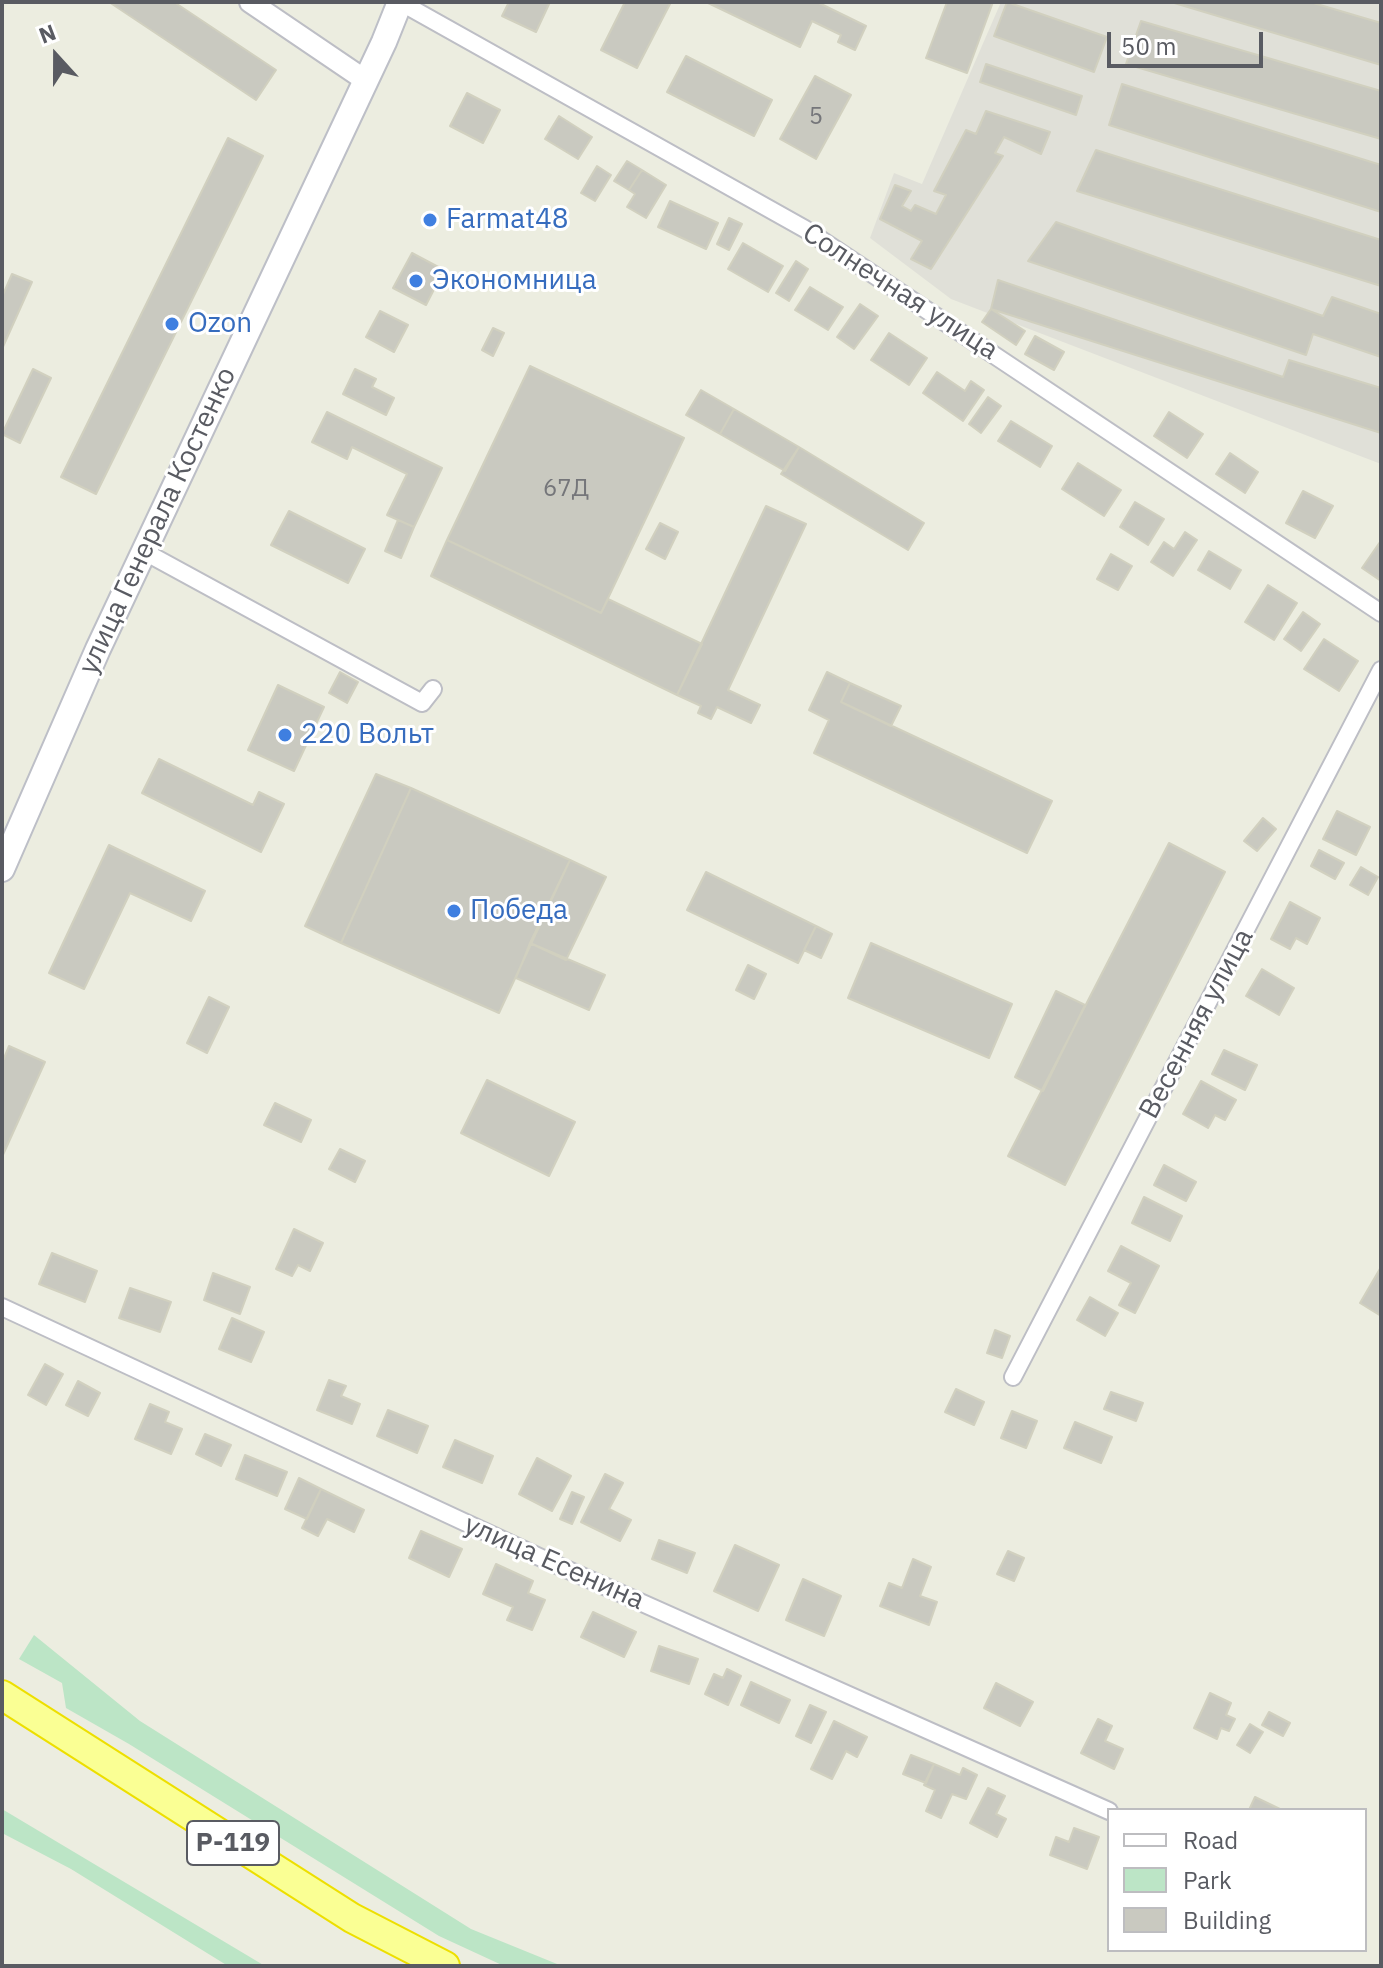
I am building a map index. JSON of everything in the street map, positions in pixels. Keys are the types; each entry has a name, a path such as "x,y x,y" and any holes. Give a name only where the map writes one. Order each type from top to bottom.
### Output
{"highway":[{"name":"Р-119","path":"2,1695 352,1918 445,1966"}],"main road":[{"name":"улица Генерала Костенко","path":"2,869 98,649 400,2"}],"street":[{"path":"250,2 365,80"},
{"name":"Солнечная улица","path":"400,2 805,229 1381,613"},
{"path":"143,551 422,703 433,689"},
{"name":"Весенняя улица","path":"1013,1377 1381,670"},
{"name":"улица Есенина","path":"2,1307 548,1561 1107,1810"}],"shaded area":[{"path":"1001,2 1381,2 1381,464 951,299 870,238 894,173 922,184"}],"green space":[{"path":"34,1635 140,1721 471,1929 562,1966 504,1966 439,1936 66,1708 62,1683 19,1659"},
{"path":"2,1809 265,1966 228,1966 71,1869 2,1833"}],"building":[{"path":"109,2 174,2 276,70 256,100"},
{"path":"509,2 550,2 536,32 502,16"},
{"path":"625,2 671,2 637,68 601,50"},
{"path":"706,2 817,2 866,26 855,50 838,42 841,35 812,21 800,47"},
{"path":"947,2 993,2 967,73 926,58"},
{"path":"1007,2 1107,37 1094,72 994,36"},
{"path":"1171,2 1310,2 1381,23 1381,65"},
{"path":"1141,21 1381,91 1381,139 1126,64"},
{"path":"686,56 772,100 754,136 667,92"},
{"path":"986,64 1082,96 1076,115 980,82"},
{"path":"815,76 851,95 816,159 780,139"},
{"path":"1122,84 1381,165 1381,212 1109,125"},
{"path":"467,93 500,110 483,143 450,126"},
{"path":"986,111 1050,132 1041,154 1004,137 995,153 1003,156 931,269 911,259 922,241 880,219 895,185 911,191 902,206 911,211 915,205 936,214 946,195 934,191 966,130 976,134"},
{"path":"559,116 592,137 578,159 545,139"},
{"path":"228,138 263,156 96,494 61,477"},
{"path":"1096,150 1381,240 1381,286 1077,191"},
{"path":"627,161 642,170 629,190 614,181"},
{"path":"597,166 611,175 595,201 581,193"},
{"path":"642,170 666,185 646,218 627,207 635,194 629,190"},
{"path":"670,201 718,223 706,249 658,227"},
{"path":"729,218 742,224 729,250 717,244"},
{"path":"1056,222 1323,316 1332,297 1381,314 1381,357 1313,334 1306,355 1028,261"},
{"path":"743,243 783,266 768,292 728,269"},
{"path":"412,253 444,270 426,305 393,288"},
{"path":"796,261 808,269 789,301 776,293"},
{"path":"12,274 32,282 2,349 2,297"},
{"path":"998,280 1283,377 1289,360 1381,388 1381,433 991,309"},
{"path":"810,287 843,307 828,330 795,310"},
{"path":"860,304 878,316 854,349 837,337"},
{"path":"991,309 1025,331 1016,345 982,322"},
{"path":"380,311 408,325 394,352 366,337"},
{"path":"493,328 504,333 493,356 482,350"},
{"path":"889,333 927,358 909,385 871,360"},
{"path":"1035,336 1064,352 1054,370 1025,354"},
{"path":"530,366 684,438 601,613 447,540"},
{"path":"33,369 51,378 20,443 2,434"},
{"path":"355,369 376,379 372,387 394,398 386,415 343,394"},
{"path":"937,372 965,391 971,381 984,390 963,421 923,393"},
{"path":"701,390 734,409 720,434 686,415"},
{"path":"988,397 1001,406 981,433 969,424"},
{"path":"734,409 799,447 785,471 720,434"},
{"path":"327,412 442,468 414,527 387,515 407,474 352,447 347,459 312,442"},
{"path":"1169,412 1203,434 1187,458 1154,436"},
{"path":"1011,421 1052,446 1040,467 998,441"},
{"path":"799,447 924,523 908,550 781,474"},
{"path":"1230,453 1258,472 1245,493 1216,474"},
{"path":"1078,463 1121,490 1104,516 1062,489"},
{"path":"1303,491 1333,506 1315,538 1286,523"},
{"path":"1135,502 1164,519 1148,545 1120,527"},
{"path":"766,506 806,524 728,690 760,705 751,723 717,707 711,719 698,713 701,706 677,695"},
{"path":"289,511 365,549 348,583 271,545"},
{"path":"398,520 414,527 401,558 385,551"},
{"path":"660,523 678,532 665,559 646,549"},
{"path":"1185,532 1197,540 1173,576 1151,562 1164,542 1174,549"},
{"path":"447,540 601,613 608,599 702,644 677,695 431,576"},
{"path":"1381,543 1381,581 1362,568"},
{"path":"1209,551 1241,570 1230,589 1198,570"},
{"path":"1111,554 1132,566 1118,590 1097,579"},
{"path":"1268,585 1297,603 1274,640 1245,622"},
{"path":"1303,612 1320,624 1301,651 1284,639"},
{"path":"1324,639 1358,661 1339,691 1304,669"},
{"path":"340,672 358,682 347,703 329,693"},
{"path":"827,672 850,683 841,702 1052,801 1027,853 814,753 829,720 809,710"},
{"path":"850,683 901,706 891,726 841,702"},
{"path":"278,685 324,707 294,771 248,750"},
{"path":"159,759 253,805 259,792 284,804 261,852 142,793"},
{"path":"376,774 411,788 341,943 305,926"},
{"path":"411,788 570,860 499,1013 341,943"},
{"path":"1337,811 1370,827 1356,855 1323,839"},
{"path":"1263,818 1276,829 1257,851 1244,841"},
{"path":"1169,843 1225,872 1065,1185 1008,1156"},
{"path":"109,845 205,891 191,921 130,893 84,989 49,973"},
{"path":"1319,850 1344,863 1335,879 1311,866"},
{"path":"570,860 606,877 566,960 530,943"},
{"path":"1361,867 1378,877 1368,895 1350,885"},
{"path":"706,872 816,926 798,963 687,910"},
{"path":"1290,902 1320,918 1307,944 1296,938 1290,949 1271,939"},
{"path":"816,926 832,934 821,958 804,950"},
{"path":"530,943 605,975 589,1010 516,978"},
{"path":"871,943 1012,1004 989,1058 848,998"},
{"path":"748,965 766,974 754,999 736,990"},
{"path":"1262,969 1294,988 1279,1015 1246,996"},
{"path":"1056,991 1085,1005 1043,1091 1015,1077"},
{"path":"209,997 229,1007 207,1053 187,1043"},
{"path":"9,1046 45,1062 2,1157 2,1063"},
{"path":"1224,1050 1257,1065 1245,1090 1212,1074"},
{"path":"487,1080 575,1122 549,1176 461,1133"},
{"path":"1201,1081 1236,1100 1225,1120 1215,1115 1208,1128 1183,1114"},
{"path":"275,1103 311,1120 301,1142 264,1125"},
{"path":"340,1149 365,1161 355,1182 329,1169"},
{"path":"1164,1165 1196,1182 1186,1201 1154,1185"},
{"path":"1144,1197 1182,1216 1170,1241 1132,1223"},
{"path":"294,1229 323,1243 310,1271 298,1265 292,1276 276,1269"},
{"path":"1121,1246 1159,1266 1135,1313 1119,1305 1131,1283 1108,1271"},
{"path":"52,1253 97,1271 85,1302 39,1284"},
{"path":"1381,1267 1381,1316 1360,1303"},
{"path":"213,1273 250,1287 240,1314 204,1300"},
{"path":"130,1288 171,1302 160,1332 119,1318"},
{"path":"1090,1297 1118,1313 1105,1336 1077,1320"},
{"path":"232,1318 264,1332 251,1362 219,1349"},
{"path":"995,1330 1010,1336 1002,1358 987,1353"},
{"path":"45,1364 63,1374 46,1405 28,1395"},
{"path":"329,1380 346,1386 341,1396 360,1404 352,1424 317,1410"},
{"path":"78,1381 100,1393 88,1416 66,1405"},
{"path":"956,1389 984,1402 974,1425 945,1412"},
{"path":"1111,1392 1143,1403 1136,1421 1104,1409"},
{"path":"150,1404 169,1412 165,1422 182,1429 171,1454 135,1439"},
{"path":"388,1410 428,1426 417,1453 377,1436"},
{"path":"1012,1411 1037,1421 1026,1448 1001,1438"},
{"path":"1075,1422 1112,1437 1101,1463 1064,1448"},
{"path":"205,1434 231,1445 221,1466 196,1454"},
{"path":"455,1440 493,1456 482,1483 443,1467"},
{"path":"245,1455 287,1472 277,1496 236,1479"},
{"path":"537,1458 571,1476 552,1511 519,1494"},
{"path":"605,1474 623,1483 609,1509 631,1520 620,1541 581,1522"},
{"path":"299,1478 321,1489 307,1519 285,1509"},
{"path":"321,1489 364,1510 354,1532 327,1519 318,1536 302,1528"},
{"path":"572,1492 584,1497 572,1524 560,1519"},
{"path":"421,1531 462,1549 449,1577 409,1558"},
{"path":"659,1540 695,1553 687,1573 652,1559"},
{"path":"735,1545 779,1565 758,1611 714,1591"},
{"path":"1008,1551 1024,1558 1014,1581 997,1574"},
{"path":"913,1559 931,1567 920,1596 937,1602 929,1625 880,1606 889,1583 902,1588"},
{"path":"496,1564 533,1581 528,1593 545,1600 532,1630 507,1620 513,1607 483,1594"},
{"path":"803,1579 841,1596 824,1636 786,1620"},
{"path":"593,1612 636,1632 624,1657 581,1637"},
{"path":"659,1646 698,1659 689,1684 651,1671"},
{"path":"727,1669 741,1676 728,1705 705,1694 714,1674 723,1678"},
{"path":"751,1682 790,1700 779,1723 741,1705"},
{"path":"996,1683 1033,1702 1020,1726 984,1708"},
{"path":"1210,1693 1231,1703 1226,1715 1235,1719 1229,1731 1221,1728 1217,1739 1194,1728"},
{"path":"810,1705 826,1712 811,1743 796,1736"},
{"path":"1269,1712 1290,1723 1283,1736 1262,1725"},
{"path":"1098,1719 1112,1726 1105,1741 1123,1749 1114,1769 1081,1753"},
{"path":"834,1721 867,1737 857,1757 846,1751 832,1779 811,1769"},
{"path":"1250,1724 1263,1732 1250,1753 1237,1745"},
{"path":"911,1755 934,1764 926,1783 903,1774"},
{"path":"934,1764 960,1775 963,1768 977,1775 966,1799 952,1794 941,1818 926,1811 935,1790 924,1785"},
{"path":"988,1788 1005,1796 996,1814 1006,1819 997,1837 970,1823"},
{"path":"1255,1797 1278,1808 1250,1808"},
{"path":"1074,1828 1099,1837 1087,1869 1050,1855 1056,1837 1069,1842"}],"place":[{"name":"Farmat48","path":"430,220"},
{"name":"Экономница","path":"416,281"},
{"name":"Ozon","path":"172,324"},
{"name":"220 Вольт","path":"285,735"},
{"name":"Победа","path":"454,911"}]}
